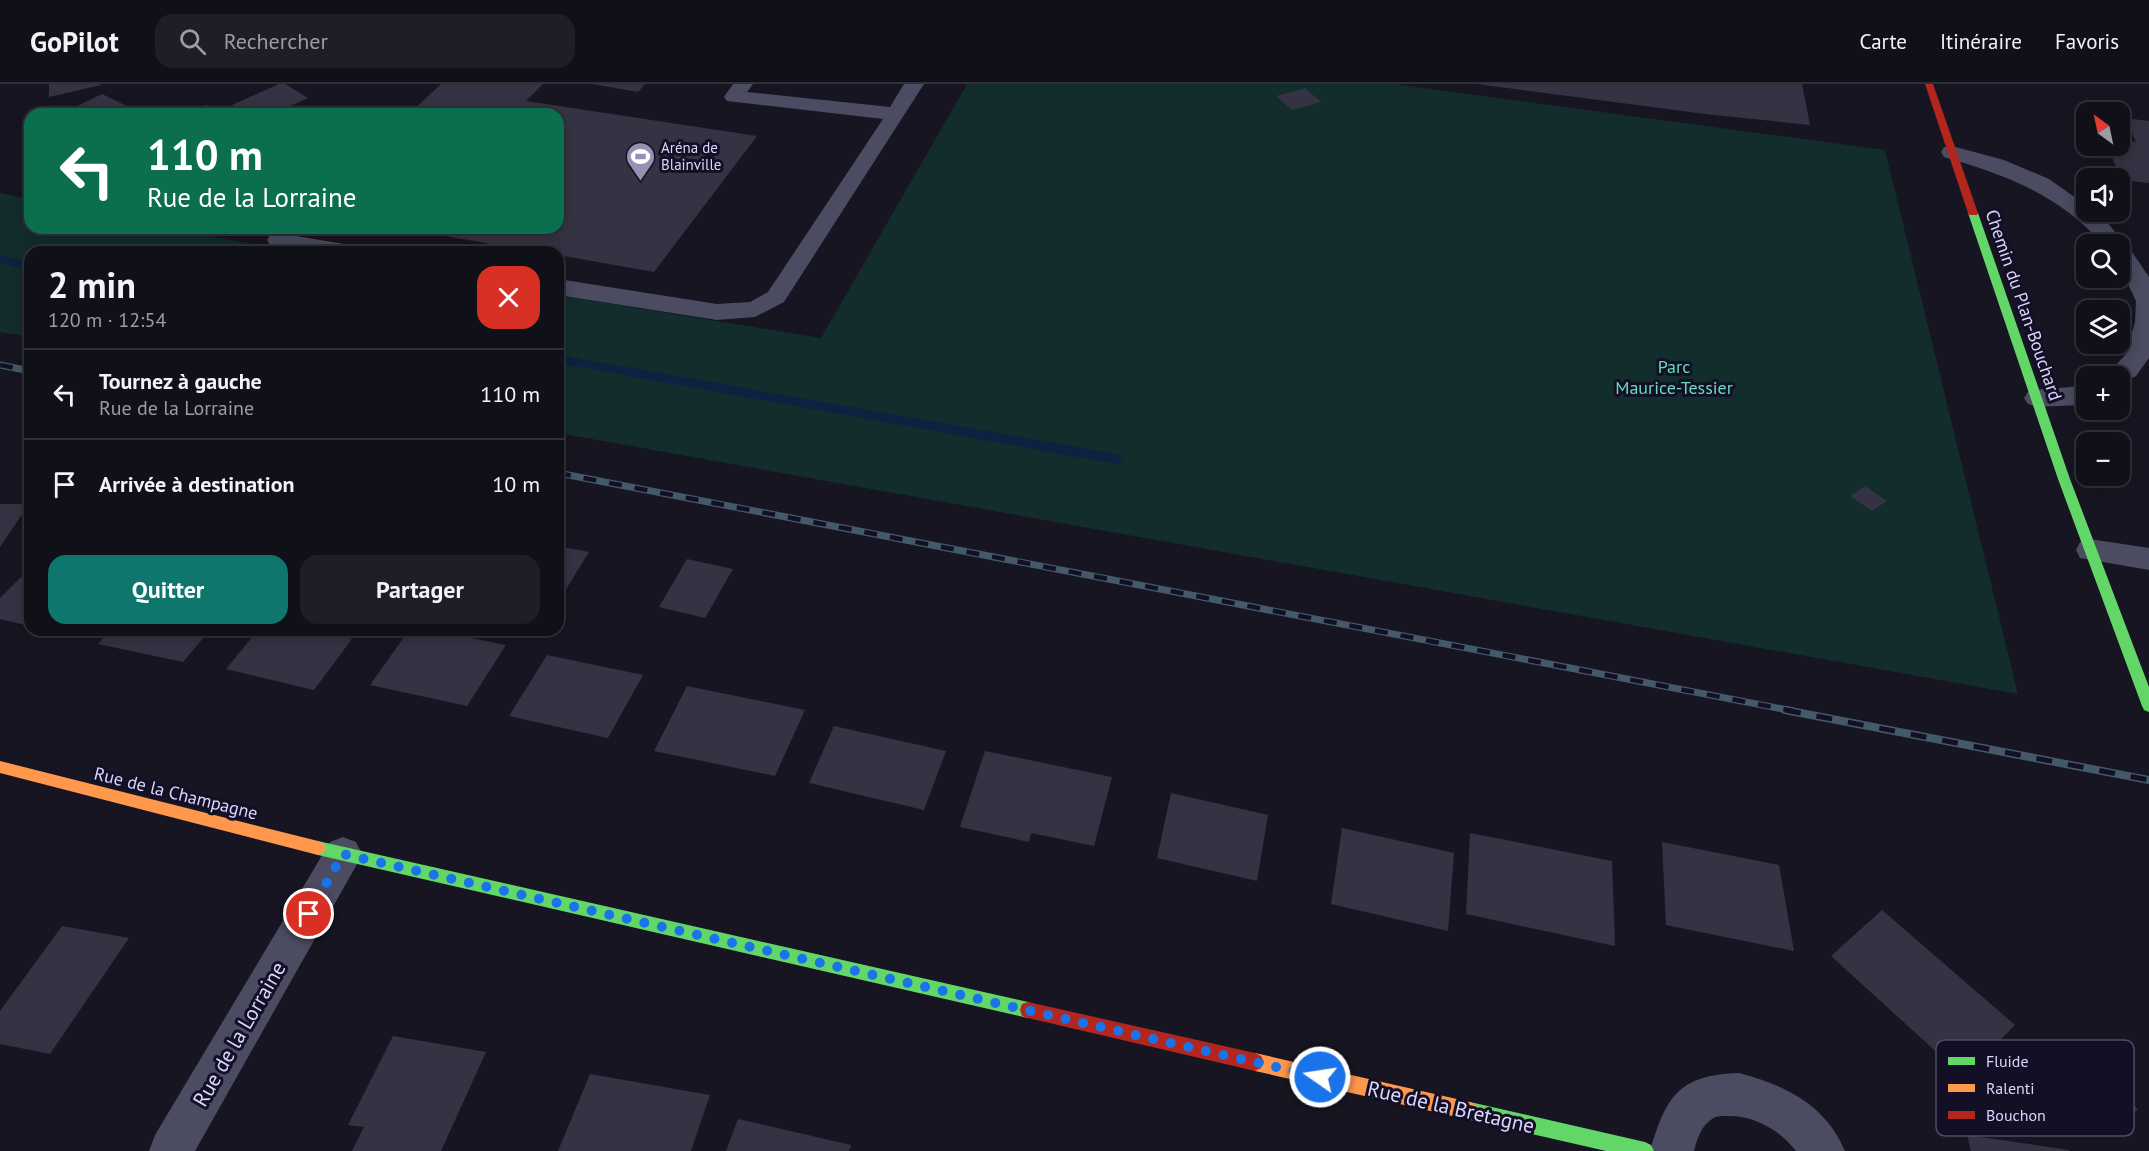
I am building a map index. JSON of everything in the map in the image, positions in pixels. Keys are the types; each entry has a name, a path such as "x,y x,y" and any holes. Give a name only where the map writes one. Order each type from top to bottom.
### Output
{"street":[{"name":"Chemin du Plan-Bouchard","path":"1929,84 2090,550 2149,706"},
{"name":"Rue de la Champagne","path":"0,767 343,854"},
{"name":"Rue de la Lorraine","path":"171,1151 343,854"},
{"name":"Rue de la Bretagne","path":"343,854 1645,1151"},
{"path":"1672,1151 1674,1132 1685,1112 1703,1098 1725,1093 1750,1095 1777,1106 1802,1124 1823,1151"}],"lane":[{"path":"743,84 734,98 896,114"},
{"path":"564,288 704,311 755,309 776,297 914,84"},
{"path":"1952,152 1996,165 2041,184 2093,219 2106,234"},
{"path":"278,240 314,246"},
{"path":"2130,268 2148,299 2145,344 2130,367"},
{"path":"2037,398 2076,396"},
{"path":"2090,550 2149,559"}],"green space":[{"name":"Parc Maurice-Tessier","path":"967,84 1394,84 1885,150 2018,694 564,434 564,296 821,338"},
{"path":"0,193 24,198 24,234 198,234 264,246 24,246 24,336 0,332"}],"building":[{"path":"49,84 101,84 101,85 49,97"},
{"path":"279,84 285,84 308,98 286,108 236,108 232,105"},
{"name":"Aréna de Blainville","path":"441,84 543,84 526,101 757,136 654,272 564,256 564,246 503,246 434,234 564,234 564,108 415,108"},
{"name":"Aréna de Blainville","path":"592,84 645,84 638,92"},
{"path":"1477,84 1802,84 1810,125 1705,114"},
{"path":"1305,88 1321,102 1292,110 1276,96"},
{"path":"102,94 131,108 73,108"},
{"path":"208,105 207,108 185,108"},
{"path":"2130,119 2149,121 2149,183 2130,181 2130,168 2117,168 2111,156 2130,156 2130,141 2136,142 2130,129"},
{"path":"1865,486 1887,501 1872,511 1850,496"},
{"path":"0,504 24,504 24,511 0,547"},
{"path":"564,547 589,552 564,593"},
{"path":"687,559 733,569 705,618 659,607"},
{"path":"24,574 24,625 0,619 0,598"},
{"path":"105,636 205,636 183,662 98,644"},
{"path":"253,636 339,636 352,639 314,690 226,669"},
{"path":"405,636 462,636 506,645 467,706 370,685"},
{"path":"547,655 643,675 608,738 509,716"},
{"path":"687,686 805,710 775,776 654,751"},
{"path":"834,726 946,751 924,810 809,783"},
{"path":"985,751 1112,777 1094,846 1031,833 1029,842 960,827"},
{"path":"1171,793 1268,815 1257,881 1157,858"},
{"path":"1342,828 1454,853 1448,931 1331,904"},
{"path":"1470,833 1612,861 1615,946 1466,914"},
{"path":"1662,842 1779,865 1794,951 1666,925"},
{"path":"1882,910 2015,1025 2000,1040 1936,1040 1936,1052 1831,956"},
{"path":"62,926 129,938 50,1054 0,1044 0,1011"},
{"path":"393,1036 486,1052 441,1151 352,1151 364,1127 348,1125"},
{"path":"590,1074 710,1095 691,1151 558,1151"},
{"path":"738,1119 851,1145 849,1151 726,1151"},
{"path":"1967,1136 2069,1150 2069,1151 1971,1151"}],"waterway":[{"path":"0,259 24,264"},
{"path":"564,360 1117,459"}],"railway":[{"path":"0,365 24,370"},
{"path":"564,474 1793,711"},
{"path":"1785,710 2149,780"}],"traffic: fast":[{"path":"1973,213 2064,479 2149,706"},
{"path":"318,848 1028,1010"},
{"path":"1470,1111 1645,1151"}],"traffic: slow":[{"path":"0,767 318,848"},
{"path":"1255,1062 1470,1111"}],"traffic: jam":[{"path":"1929,84 1973,213"},
{"path":"1028,1010 1255,1062"}],"place":[{"name":"Aréna de Blainville","path":"640,182"}],"route":[{"path":"309,914 343,854 1320,1077"}]}
